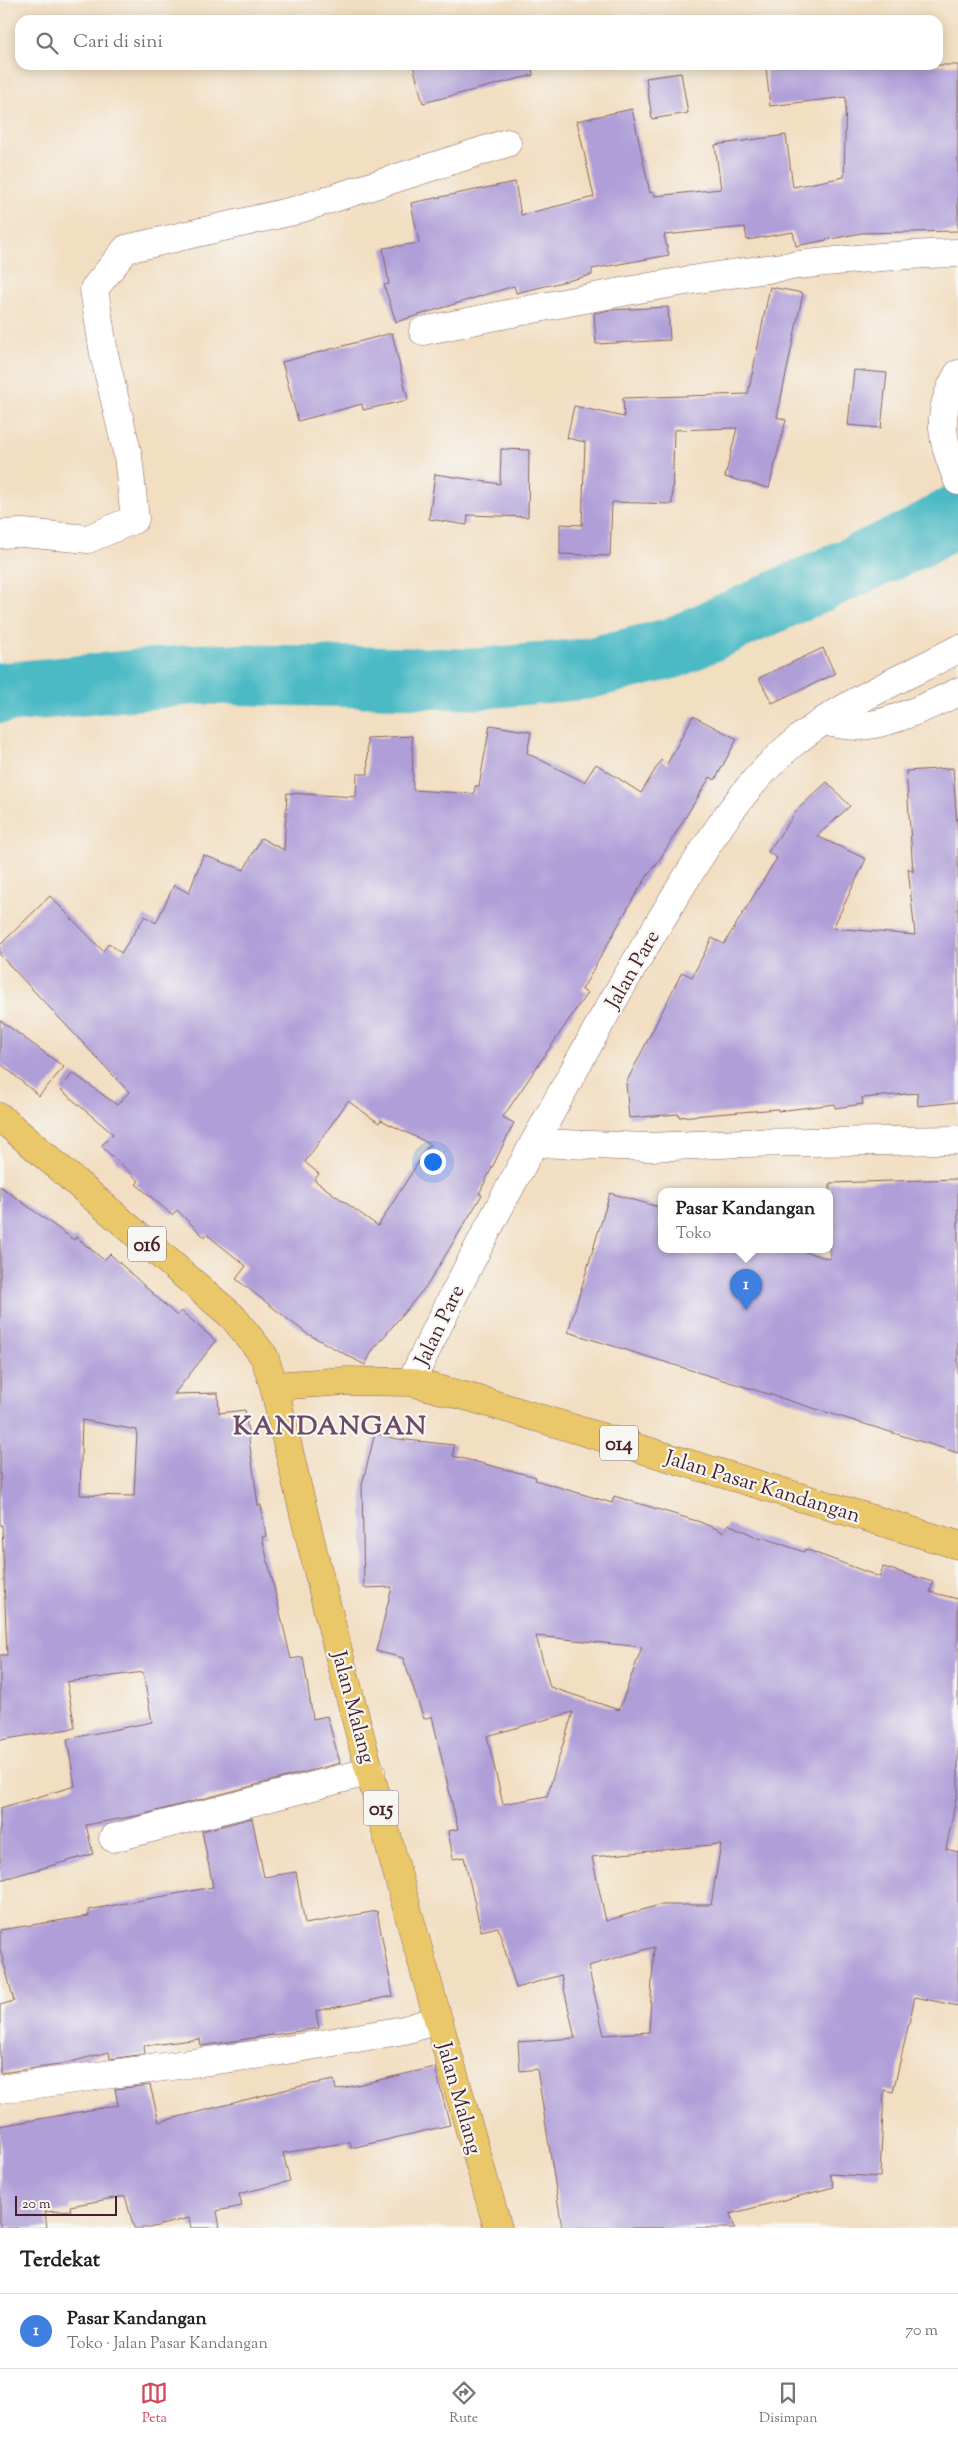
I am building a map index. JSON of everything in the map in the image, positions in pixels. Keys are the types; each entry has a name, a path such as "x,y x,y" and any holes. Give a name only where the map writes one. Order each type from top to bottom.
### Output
{"main road":[{"name":"016","path":"0,1117 233,1317 264,1356 274,1386"},
{"name":"Jalan Pasar Kandangan","path":"274,1386 346,1381 410,1382 476,1399 958,1545"},
{"name":"Jalan Malang","path":"274,1386 323,1590 371,1771 438,2020 498,2228"}],"street":[{"path":"0,534 23,533 88,539 136,519 128,456 104,354 94,289 126,249 293,211 507,143"},
{"path":"423,331 642,287 780,267 906,254 958,253"},
{"path":"958,374 945,405 942,421 944,443 958,481"},
{"name":"Jalan Pare","path":"410,1382 445,1310 534,1143 630,971 708,843 751,783 791,746 823,720 958,649"},
{"path":"823,720 841,725 860,726 928,706 958,692"},
{"path":"534,1143 649,1147 743,1143 958,1140"},
{"path":"113,1838 371,1771"},
{"path":"0,2089 269,2053 404,2030 438,2020"}],"building":[{"path":"943,65 958,65 958,231 861,233 796,246 793,232 747,240 745,227 664,235 669,255 592,269 592,275 516,293 514,286 396,322 384,285 389,284 383,248 419,243 411,203 515,182 521,215 594,197 577,121 632,109 650,193 654,192 655,196 721,189 715,145 786,135 793,187 844,177 846,97 770,106 766,70 943,70"},
{"path":"414,70 532,70 533,75 423,103"},
{"path":"681,73 688,113 652,119 646,78"},
{"path":"770,287 803,293 777,417 786,420 769,488 725,477 737,428 674,430 672,504 612,502 610,556 560,554 560,524 582,525 585,442 567,438 574,406 624,417 623,398 748,394"},
{"path":"668,307 670,340 596,344 594,313 610,310"},
{"path":"392,333 408,400 363,410 362,404 298,421 282,362"},
{"path":"854,370 887,373 881,428 848,425"},
{"path":"501,449 529,450 528,517 468,515 467,525 429,519 435,474 500,484"},
{"path":"823,648 835,674 772,703 759,678"},
{"path":"693,716 737,739 715,780 710,777 655,867 634,897 582,990 587,993 503,1117 514,1123 479,1194 482,1195 428,1284 372,1351 365,1365 306,1333 236,1279 246,1266 206,1234 204,1237 177,1210 172,1215 136,1184 139,1181 101,1146 113,1134 60,1089 73,1073 117,1105 129,1092 0,955 0,945 50,896 103,951 109,943 121,953 145,916 156,923 174,885 189,893 203,855 244,870 261,838 284,850 287,793 356,797 357,774 368,774 367,738 412,736 413,790 474,794 475,786 479,786 490,725 531,732 527,753 584,782 596,764 641,793 661,760 667,764","holes":["348,1101 379,1123 381,1120 430,1144 378,1226 314,1180 319,1174 305,1162"]},
{"path":"953,768 958,839 958,1102 918,1106 917,1093 862,1098 863,1104 835,1108 835,1104 778,1111 778,1109 679,1117 679,1114 629,1118 626,1083 682,972 692,977 712,938 724,944 777,858 768,852 798,809 827,782 850,806 817,836 866,859 833,928 915,935 908,868 913,872 906,771"},
{"path":"0,1020 64,1067 39,1096 0,1063"},
{"path":"958,1179 958,1453 568,1332 610,1193 658,1207 658,1253 809,1253 830,1259 830,1253 833,1253 833,1188 830,1188 830,1183"},
{"path":"0,1186 74,1240 76,1237 104,1260 110,1254 177,1316 181,1311 216,1341 174,1394 218,1393 219,1413 245,1410 258,1505 261,1505 266,1536 262,1537 291,1659 303,1657 313,1719 327,1716 340,1763 141,1815 86,1825 93,1854 0,1880 0,1808 75,1786 67,1739 152,1722 143,1672 67,1682 75,1728 0,1740 0,1655 7,1655 2,1525 0,1525","holes":["82,1420 137,1430 134,1496 80,1495"]},
{"path":"375,1433 397,1439 454,1445 453,1456 536,1477 535,1480 612,1503 614,1496 700,1522 724,1532 728,1524 761,1539 762,1537 804,1552 805,1549 880,1577 883,1567 933,1582 930,1592 958,1599 958,1789 946,1849 958,1852 958,2006 915,1997 893,2092 884,2090 880,2177 830,2174 834,2187 730,2214 735,2228 562,2228 537,2069 520,2071 518,2042 575,2038 561,1975 516,1988 498,1927 481,1931 464,1857 453,1859 448,1831 458,1829 432,1716 424,1719 403,1658 376,1651 392,1587 364,1588 362,1485","holes":["536,1636 642,1647 619,1710 550,1687","573,1712 547,1796 503,1804 487,1736","721,1844 711,1905 659,1905 606,1921 592,1857","654,1947 649,2032 604,2035 588,1966"]},
{"path":"252,1818 264,1877 296,1872 305,1924 377,1911 393,1996 316,2011 319,2028 201,2046 200,2039 144,2046 145,2054 110,2059 109,2052 59,2065 0,2073 0,2005 14,2001 0,1949 0,1930 89,1916 88,1910 213,1887 202,1831"},
{"path":"435,2067 450,2125 351,2148 350,2142 283,2153 290,2181 239,2194 242,2206 217,2211 220,2228 191,2228 189,2218 149,2228 134,2228 125,2196 70,2206 71,2210 45,2212 47,2228 0,2228 0,2126 118,2105 115,2089 150,2085 159,2122 292,2088 334,2080 336,2090"}],"waterway":[{"path":"0,693 201,674 475,679 586,669 673,648 919,537 958,514"}],"place":[{"name":"Pasar Kandangan","path":"746,1310"}],"district":[{"name":"KANDANGAN","path":"330,1425"}]}
